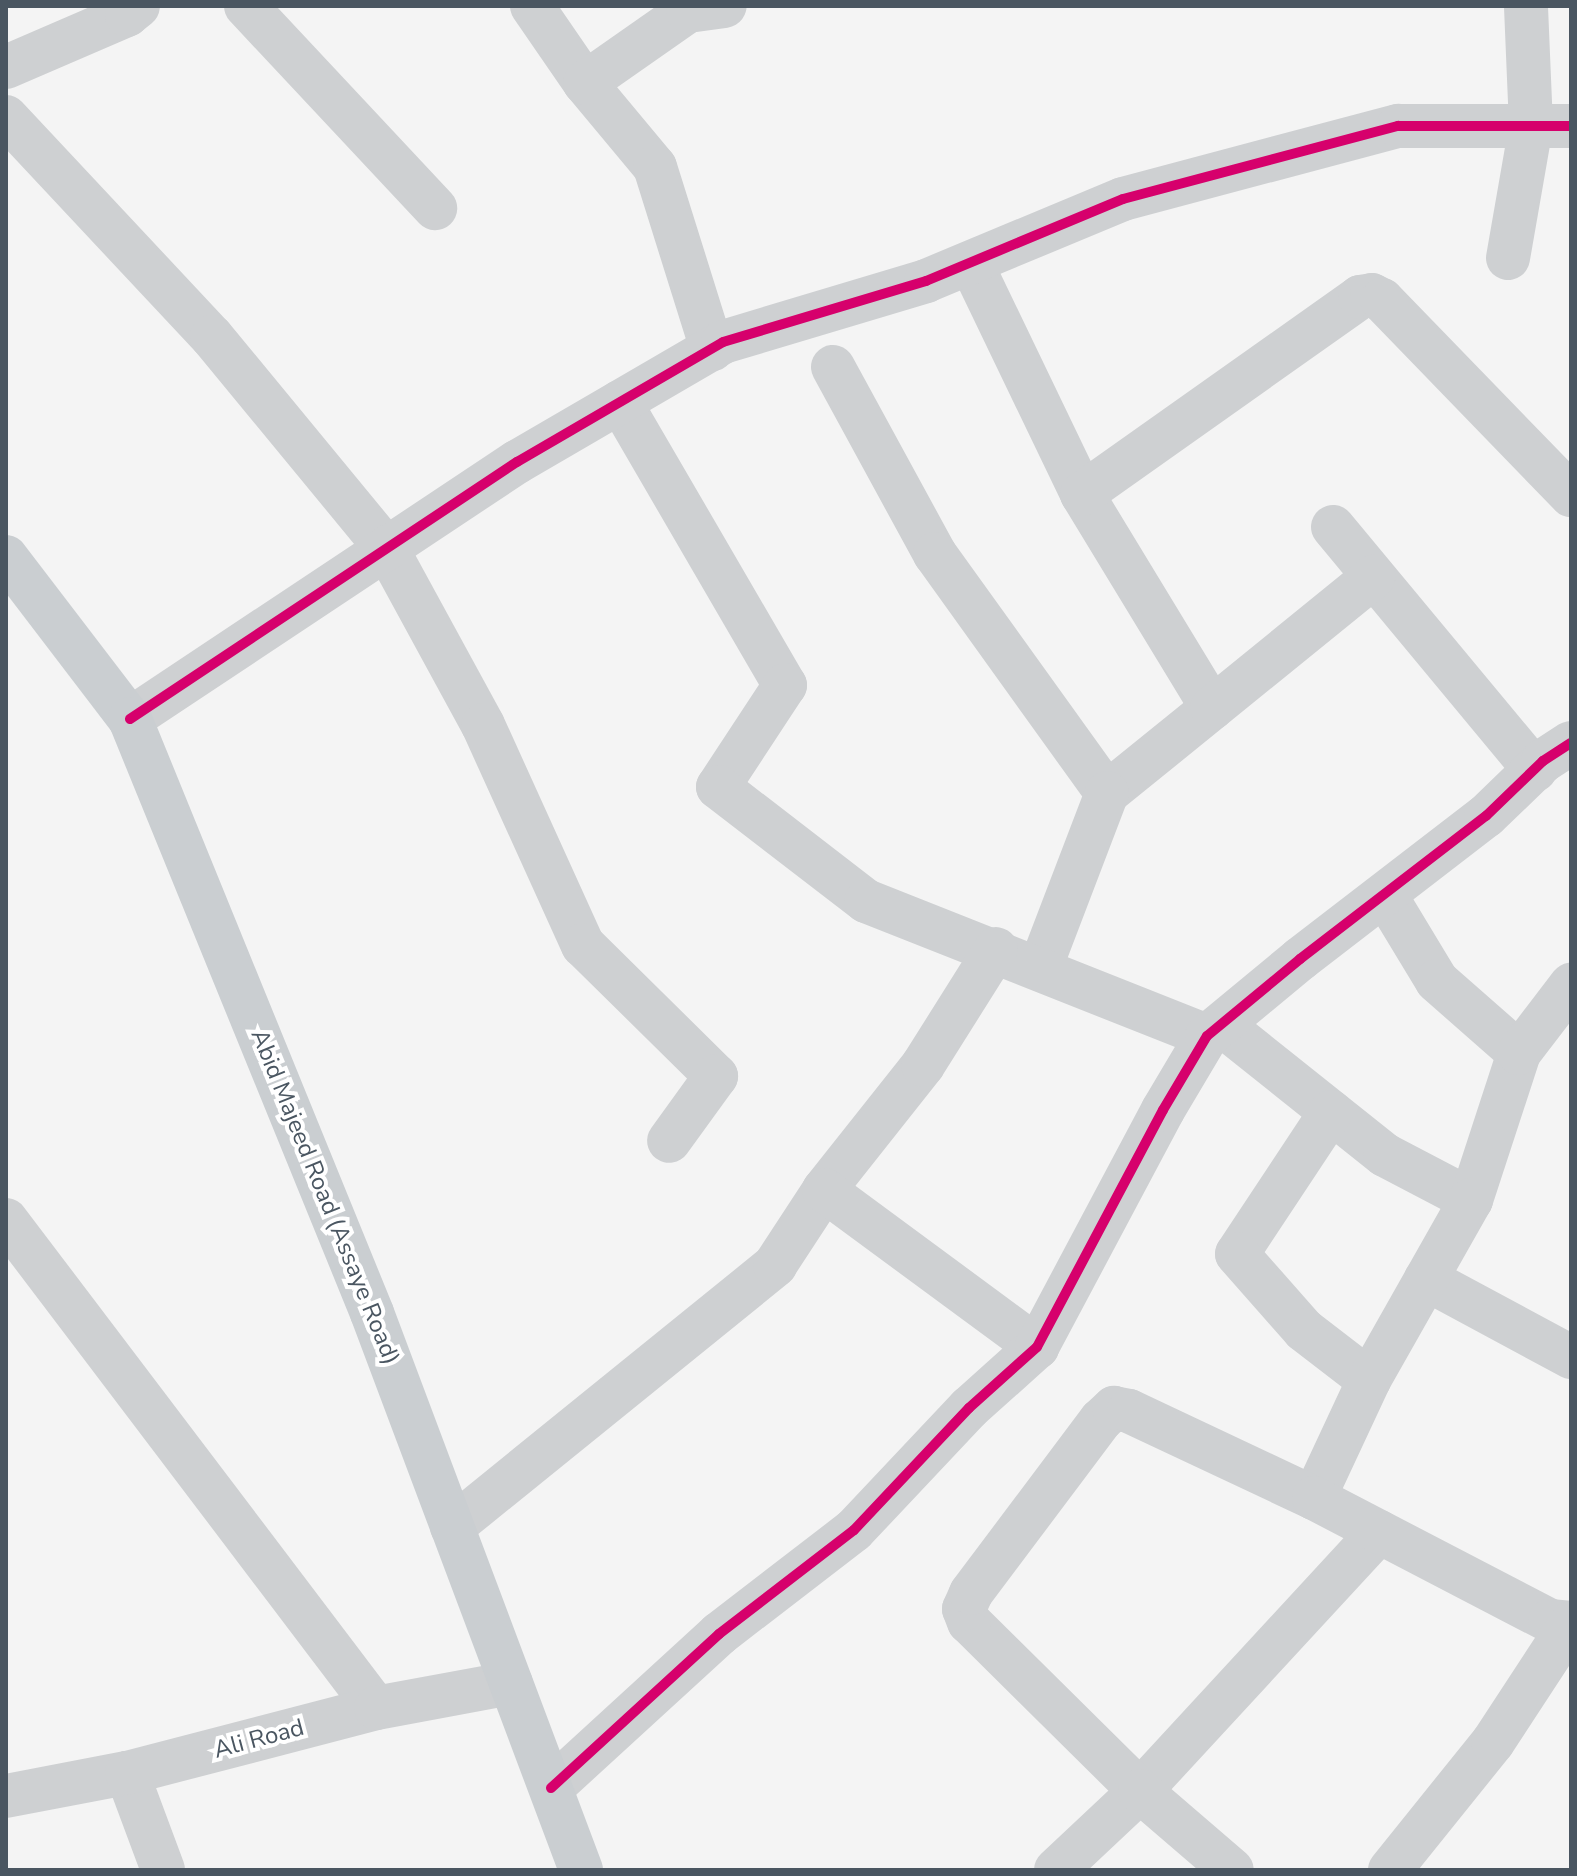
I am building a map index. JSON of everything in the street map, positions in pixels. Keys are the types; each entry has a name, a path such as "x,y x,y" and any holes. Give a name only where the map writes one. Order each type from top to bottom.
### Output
{"main road":[{"name":"Abid Majeed Road (Assaye Road)","path":"6,557 130,719 270,1057 581,1870"}],"street":[{"path":"6,67 127,15 138,6"},
{"path":"246,6 435,208"},
{"path":"532,6 585,83 655,167 712,349"},
{"path":"585,83 688,11 725,6"},
{"path":"1508,258 1551,126 1526,6"},
{"path":"6,117 212,337 387,549 483,725 583,945 716,1076 669,1141"},
{"path":"130,719 517,462 723,342 926,281 1123,199 1398,126 1551,126"},
{"path":"971,263 1082,494 1212,708"},
{"path":"1082,494 1360,297 1372,295 1382,300 1571,495"},
{"path":"833,367 935,554 1107,793"},
{"path":"620,402 785,685 718,787 866,901 1214,1030 1331,1112 1385,1155 1471,1200"},
{"path":"1333,527 1535,770"},
{"path":"1040,968 1107,793 1373,577"},
{"path":"551,1788 719,1634 854,1530 969,1408 1037,1347 1163,1110 1214,1030 1486,816 1535,770 1571,743"},
{"path":"1385,895 1437,981 1519,1053"},
{"path":"452,1527 775,1265 824,1190 923,1065 996,949"},
{"path":"1314,1498 1369,1380 1471,1200 1519,1053 1571,985"},
{"path":"1331,1112 1237,1254 1304,1330 1369,1380"},
{"path":"824,1190 1037,1347"},
{"path":"6,1220 376,1708"},
{"path":"1426,1279 1571,1357"},
{"path":"1232,1870 1140,1791 969,1622 964,1609 971,1593 1101,1420 1114,1408 1129,1411 1379,1532 1566,1614 1493,1742 1390,1870"},
{"path":"1056,1870 1140,1791 1379,1532"},
{"name":"Ali Road","path":"6,1796 127,1773 376,1708 511,1683"},
{"path":"127,1773 163,1870"}],"cycle path":[{"path":"130,719 517,462 723,342 926,281 1123,199 1398,126 1571,126"},
{"path":"551,1788 719,1634 854,1530 969,1408 1037,1347 1163,1110 1207,1036 1300,959 1486,816 1543,761 1571,743"}]}
